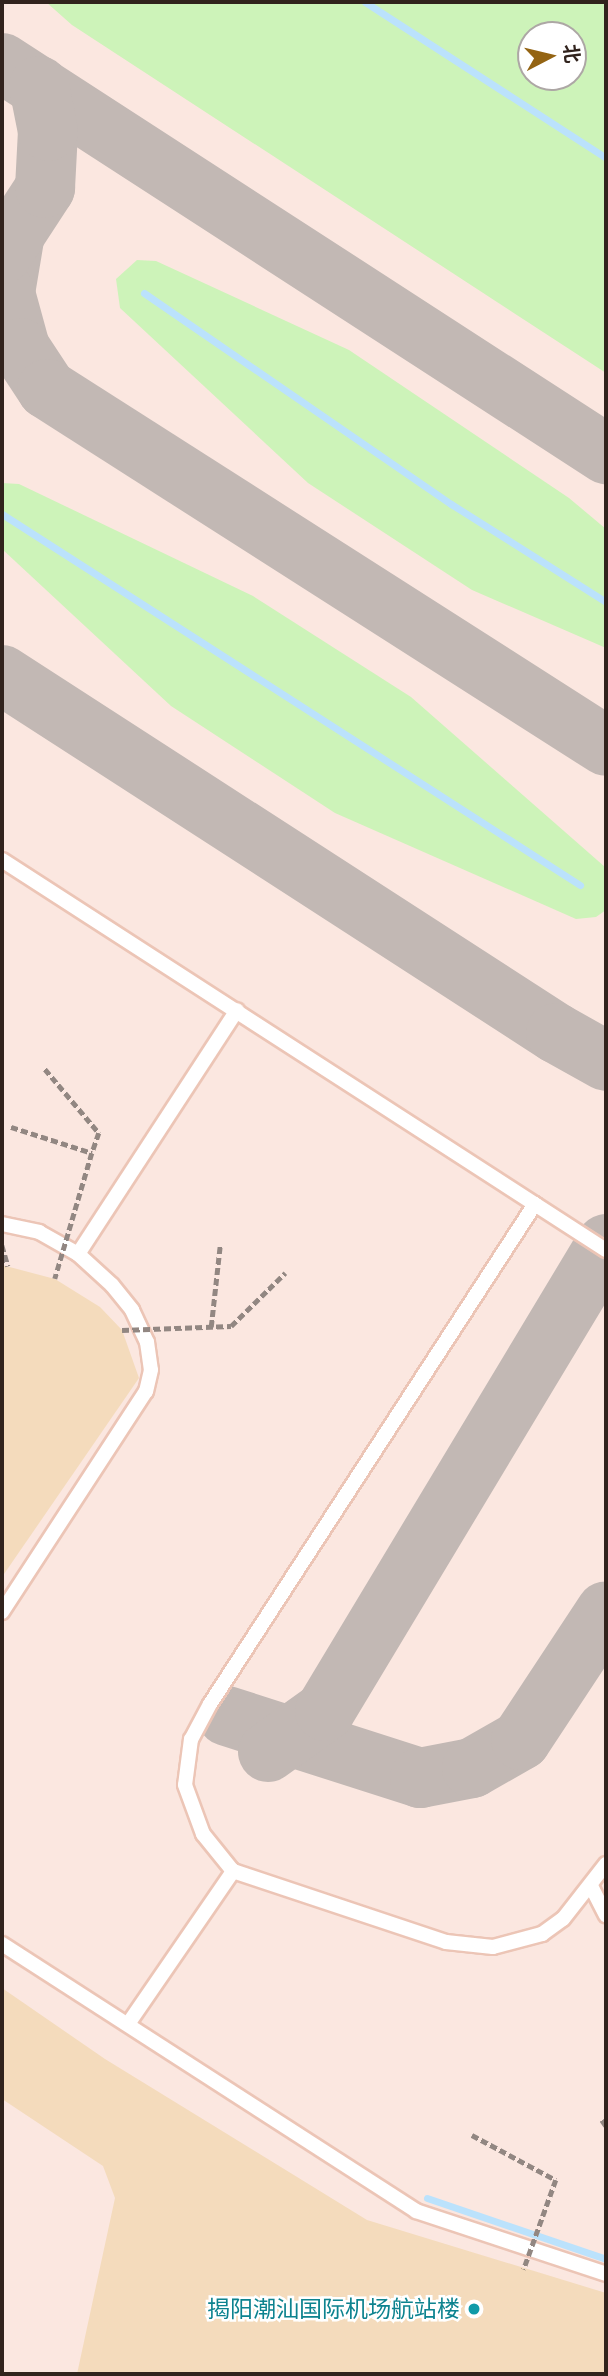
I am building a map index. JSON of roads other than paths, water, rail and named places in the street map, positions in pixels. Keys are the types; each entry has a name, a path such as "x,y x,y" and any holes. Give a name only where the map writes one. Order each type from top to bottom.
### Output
{"lane":[{"path":"2,860 606,1250"},
{"path":"78,1254 237,1010"},
{"path":"535,1204 191,1739 185,1785 191,1810 233,1871 472,1947 521,1943 542,1934 563,1919 606,1864"},
{"path":"2,1224 39,1232 78,1254 132,1310 147,1342 151,1370 146,1391 2,1612"},
{"path":"128,2024 233,1871"},
{"path":"591,1886 606,1915"},
{"path":"2,1944 416,2211 606,2274"}],"waterway":[{"path":"365,2 606,158"},
{"path":"144,293 451,504 606,602"},
{"path":"2,514 580,885"},
{"path":"427,2198 606,2259"}],"place":[{"name":"揭阳潮汕国际机场航站楼","path":"474,2309"}]}
